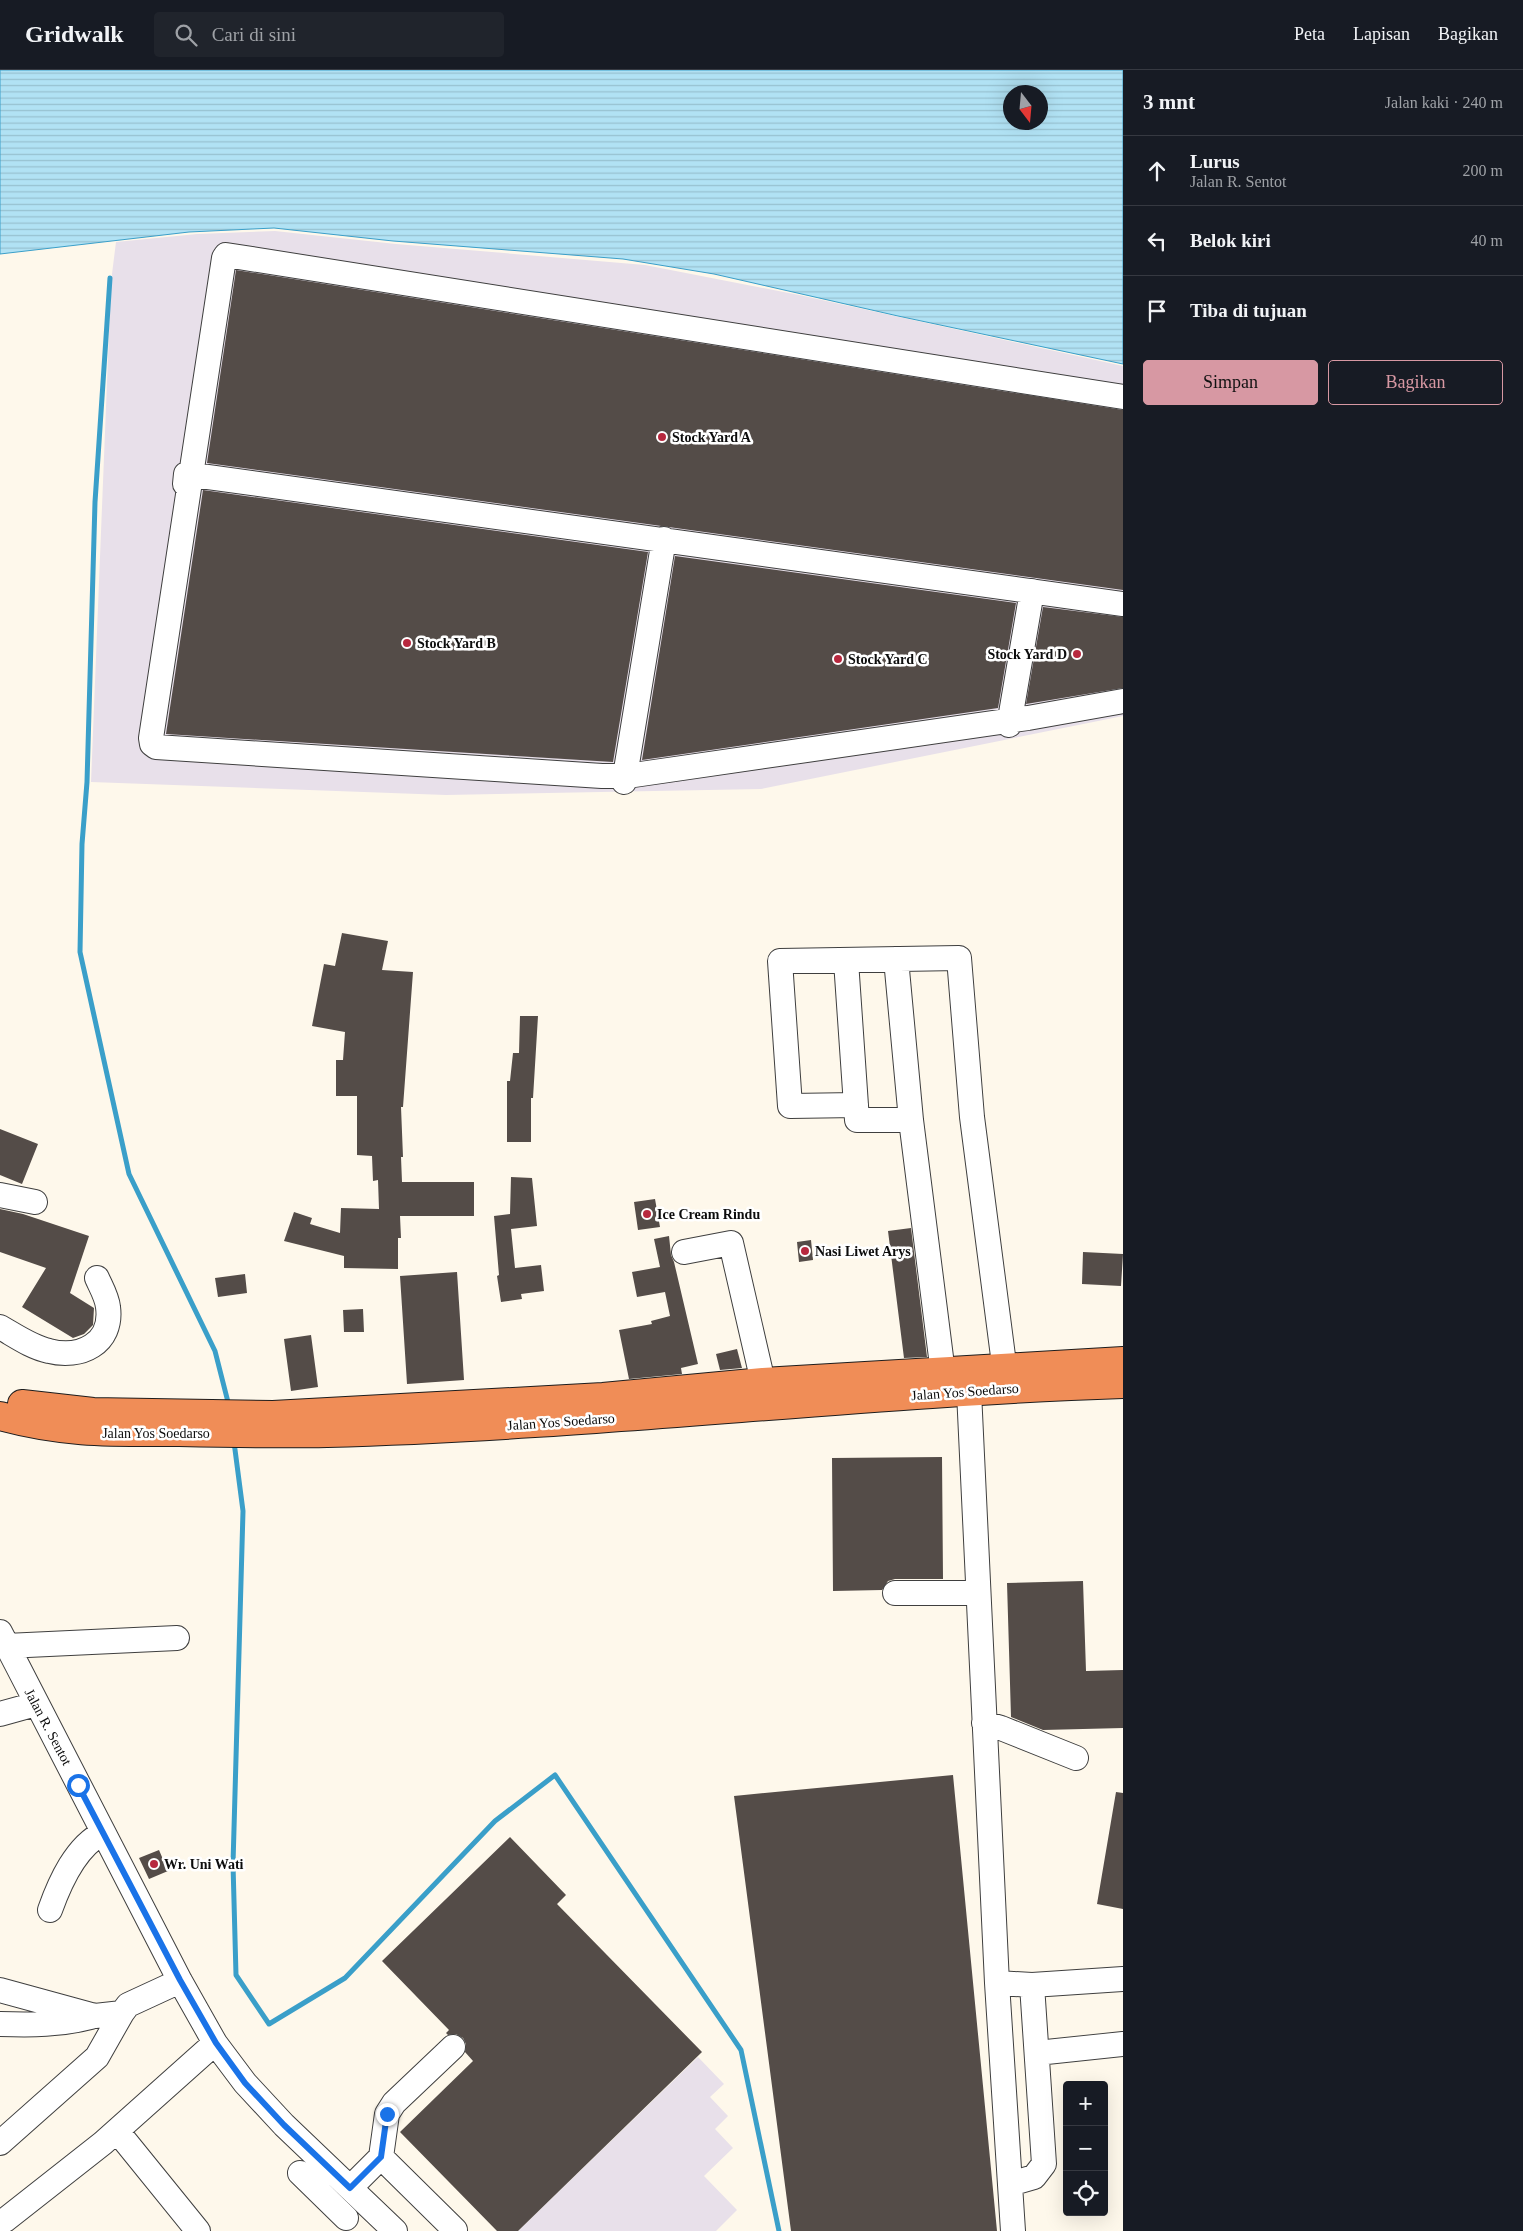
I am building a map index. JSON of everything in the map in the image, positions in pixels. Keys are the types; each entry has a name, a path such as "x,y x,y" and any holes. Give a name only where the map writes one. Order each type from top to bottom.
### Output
{"highway":[{"name":"Jalan Yos Soedarso","path":"1,1408 32,1425 106,1433 178,1423 273,1424 379,1432 604,1408 766,1394 953,1385 1123,1361"},
{"name":"Jalan Yos Soedarso","path":"1005,1378 1123,1384"},
{"name":"Jalan Yos Soedarso","path":"273,1424 484,1397 604,1408"}],"street":[{"path":"1123,387 226,246 220,249 152,744 156,747 628,777 651,781 1123,703"},
{"path":"189,477 224,258 229,255 1123,397"},
{"path":"189,477 1123,606"},
{"path":"628,777 667,542"},
{"path":"1012,722 1036,594"},
{"path":"856,1106 790,1106 780,961 958,958 972,1117 1005,1378"},
{"path":"896,959 911,1120 953,1385 978,1593 997,1983 1013,2231"},
{"path":"846,961 857,1120 911,1120"},
{"path":"0,1195 35,1202"},
{"path":"684,1252 731,1243 766,1394"},
{"path":"0,1327 30,1345 49,1351 77,1353 94,1346 100,1339 109,1316 106,1299 97,1278"},
{"path":"895,1593 978,1593"},
{"path":"3,1639 176,1638"},
{"name":"Jalan R. Sentot","path":"3,1639 180,1980 216,2043 245,2083 284,2125 395,2231"},
{"path":"0,1714 36,1704"},
{"path":"984,1723 1076,1758"},
{"path":"50,1910 59,1883 93,1838 103,1833"},
{"path":"997,1983 1032,1985 1123,1979"},
{"path":"0,2143 97,2057 122,2013 132,2002 180,1980"},
{"path":"1010,2184 1034,2177 1044,2164 1032,1985"},
{"path":"0,1990 95,2016"},
{"path":"0,2024 40,2026 122,2013"},
{"path":"5,2220 116,2131 216,2043"},
{"path":"1037,2053 1123,2044"},
{"path":"300,2173 341,2225 355,2194 381,2157 387,2114 394,2103 453,2047"},
{"path":"116,2131 198,2231"},
{"path":"381,2157 455,2230"}],"shaded area":[{"path":"275,231 396,244 645,265 799,295 1123,366 1123,716 761,789 446,795 91,782 111,282 116,242 197,234"},
{"path":"698,2057 724,2084 710,2097 728,2116 715,2129 733,2148 704,2176 737,2210 716,2231 518,2231"}],"water":[{"path":"0,70 1123,70 1123,364 714,274 623,259 393,241 274,228 189,232 0,254"}],"building":[{"name":"Stock Yard A","path":"236,270 1123,410 1123,590 207,463"},
{"name":"Stock Yard B","path":"203,490 648,552 613,762 166,734"},
{"name":"Stock Yard C","path":"675,556 1016,603 998,708 642,760"},
{"name":"Stock Yard D","path":"1043,607 1123,617 1123,688 1026,704"},
{"path":"342,933 388,941 382,970 413,972 403,1107 401,1107 402,1182 474,1182 474,1216 400,1216 401,1238 398,1238 398,1269 344,1268 344,1256 284,1241 294,1212 312,1218 310,1224 340,1233 341,1208 379,1209 378,1180 373,1181 372,1156 357,1155 357,1096 336,1096 336,1060 343,1060 345,1032 312,1026 324,964 335,966"},
{"path":"520,1016 538,1016 533,1098 531,1098 531,1142 507,1142 507,1081 510,1081 513,1053 519,1053"},
{"path":"0,1129 38,1144 22,1184 0,1175"},
{"path":"511,1177 532,1178 537,1226 511,1229 515,1268 541,1265 544,1291 521,1294 522,1299 501,1302 497,1276 499,1275 494,1216 510,1214"},
{"name":"Ice Cream Rindu","path":"655,1199 660,1227 638,1230 634,1202"},
{"path":"0,1209 23,1214 89,1236 70,1293 94,1308 93,1325 84,1334 73,1338 22,1307 46,1268 0,1252"},
{"path":"911,1228 927,1357 904,1358 888,1231"},
{"path":"669,1236 671,1255 698,1364 681,1368 682,1374 629,1379 619,1330 652,1324 651,1321 670,1316 665,1292 637,1297 632,1272 660,1267 654,1239"},
{"name":"Nasi Liwet Arys","path":"811,1240 813,1260 799,1262 797,1242"},
{"path":"1083,1252 1123,1254 1121,1286 1082,1284"},
{"path":"457,1272 464,1380 407,1384 400,1276"},
{"path":"245,1274 247,1293 218,1297 215,1278"},
{"path":"363,1309 364,1332 344,1332 343,1310"},
{"path":"311,1335 318,1387 291,1391 284,1339"},
{"path":"737,1349 742,1368 720,1370 716,1354"},
{"path":"942,1457 943,1579 895,1579 888,1581 882,1590 833,1591 832,1458"},
{"path":"1083,1581 1086,1671 1123,1670 1123,1728 1043,1730 1011,1717 1007,1583"},
{"path":"953,1775 997,2231 791,2231 734,1796"},
{"path":"1116,1792 1123,1793 1123,1909 1097,1904"},
{"path":"510,1837 566,1895 557,1904 702,2052 518,2231 497,2231 400,2132 473,2061 465,2052 466,2044 463,2038 456,2034 448,2035 446,2033 449,2030 382,1961"},
{"name":"Wr. Uni Wati","path":"159,1850 168,1871 149,1879 139,1858"}],"waterway":[{"path":"110,278 95,502 87,782 82,844 80,952 129,1174 215,1351 229,1406"},
{"path":"234,1442 243,1511 233,1864 236,1975 269,2024 345,1978 495,1821 555,1775 741,2050 779,2231"}],"place":[{"name":"Stock Yard A","path":"662,437"},
{"name":"Stock Yard B","path":"407,643"},
{"name":"Stock Yard D","path":"1077,654"},
{"name":"Stock Yard C","path":"838,659"},
{"name":"Ice Cream Rindu","path":"647,1214"},
{"name":"Nasi Liwet Arys","path":"805,1251"},
{"name":"Wr. Uni Wati","path":"154,1864"}],"route":[{"path":"78,1785 180,1980 216,2043 245,2083 319,2161 350,2188 381,2157 387,2114"}]}
